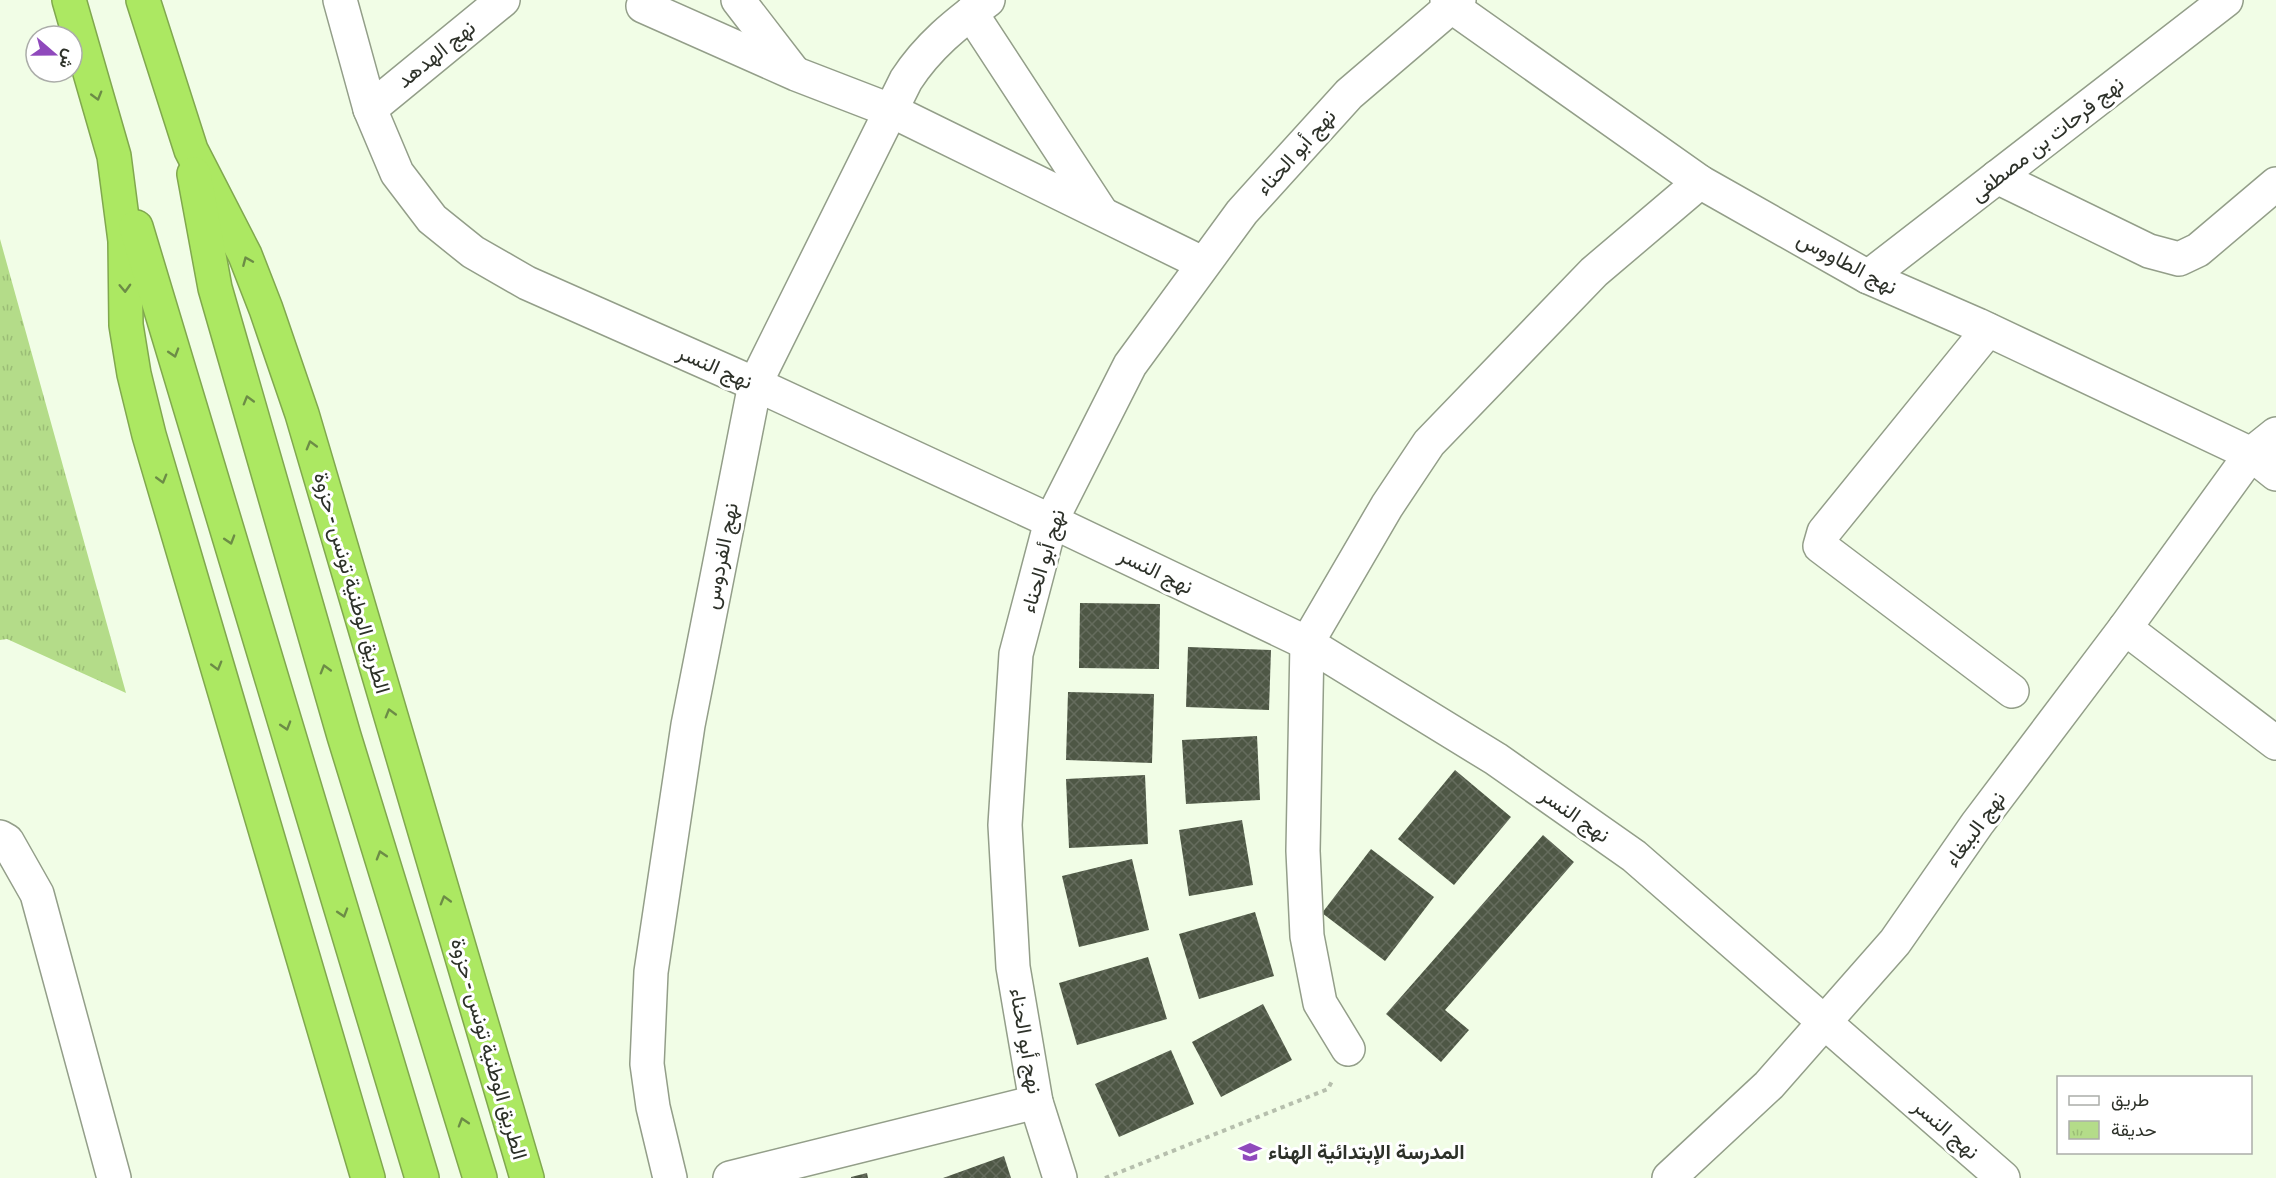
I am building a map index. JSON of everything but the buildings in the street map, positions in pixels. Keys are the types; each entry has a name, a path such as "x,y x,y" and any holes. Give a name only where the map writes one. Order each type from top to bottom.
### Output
{"highway":[{"path":"69,0 423,1178"},
{"name":"الطريق الوطنية تونس - حزوة","path":"142,0 191,150 244,255 296,394 526,1178"},
{"path":"191,150 207,254 215,288 344,736 480,1178"},
{"path":"114,156 126,241 126,325 146,425 368,1178"}],"street":[{"name":"نهج النسر","path":"340,0 370,109 397,173 432,219 472,252 527,283 755,384 1307,643 1496,759 1634,856 2003,1178"},
{"name":"نهج الهدهد","path":"370,109 503,0"},
{"path":"738,0 796,74"},
{"name":"نهج فرحات بن مصطفى","path":"1868,277 2226,0"},
{"name":"نهج الطاووس","path":"1452,2 1700,182 1868,277 2268,454"},
{"name":"نهج أبو الحناء","path":"1060,1178 1036,1102 1013,967 1005,825 1016,654 1051,521 1130,365 1202,263 1242,212 1349,94 1452,2"},
{"path":"643,6 796,74 892,111 1202,263"},
{"path":"980,6 1101,213"},
{"name":"نهج الفردوس","path":"670,1178 653,1107 647,1064 651,972 688,725 755,384 906,80 923,55 980,6"},
{"path":"1997,177 2149,251 2179,259 2198,250 2276,184"},
{"path":"1348,1049 1320,1004 1307,936 1302,851 1307,643 1387,506 1429,443 1594,272 1700,182"},
{"path":"1988,330 1824,532 1820,546 2012,691"},
{"name":"نهج الببغاء","path":"1669,1178 1769,1085 1894,942 1977,824 2125,628 2268,454"},
{"path":"2125,628 2276,743"},
{"path":"0,837 7,841 37,894 114,1178"},
{"path":"730,1178 1036,1102"}],"path":[{"path":"1106,1178 1328,1089 1348,1049"}],"green space":[{"path":"0,239 126,693 7,639 0,640"}],"place":[{"name":"المدرسة الإبتدائية الهناء","path":"1250,1152"}]}
